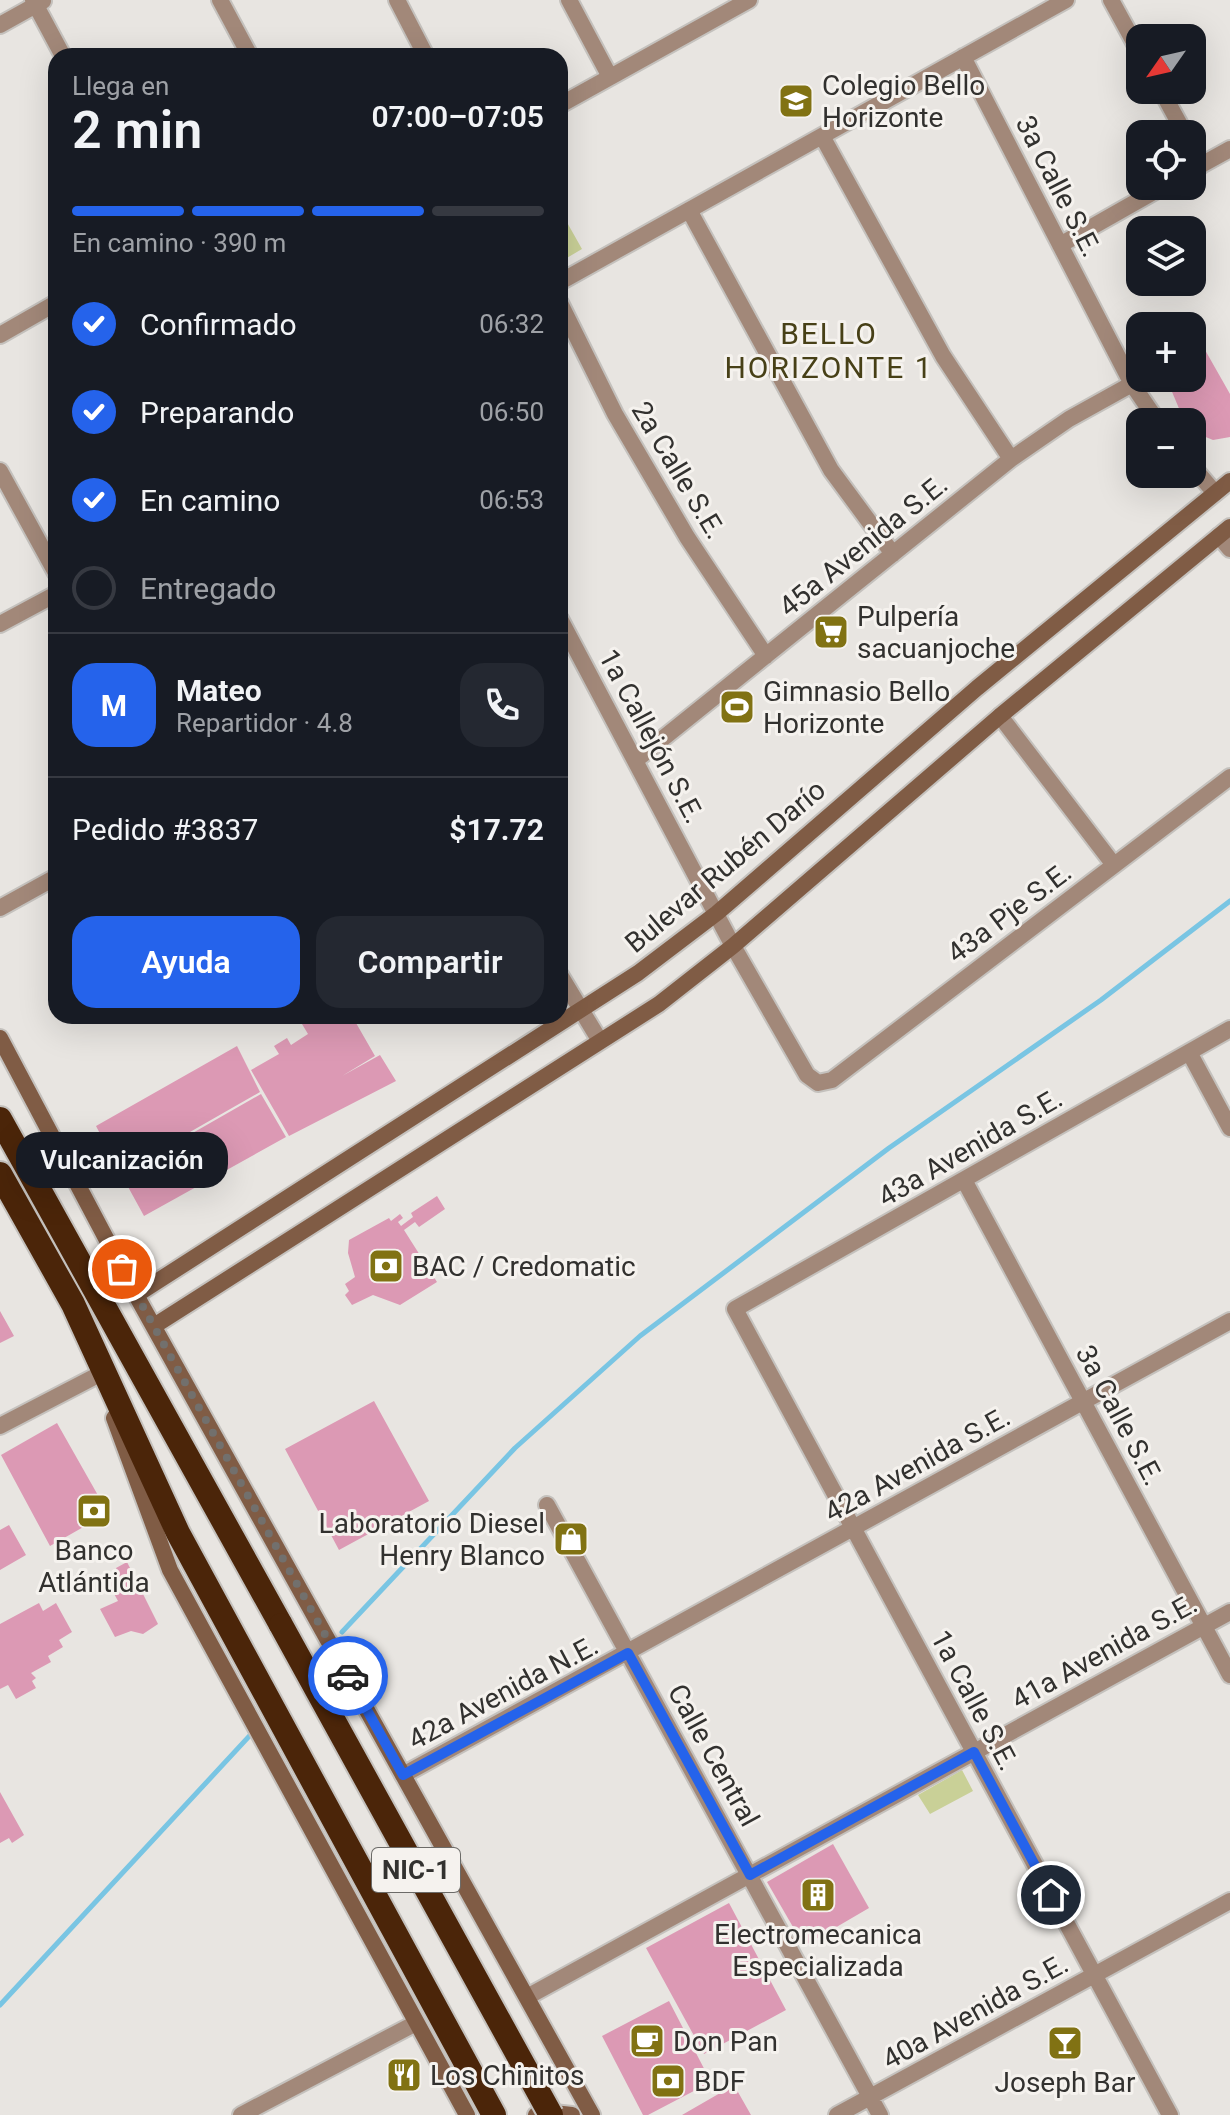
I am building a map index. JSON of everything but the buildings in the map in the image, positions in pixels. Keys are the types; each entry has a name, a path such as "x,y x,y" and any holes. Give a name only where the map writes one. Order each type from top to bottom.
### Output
{"highway":[{"name":"NIC-1","path":"0,1119 551,2115"},
{"name":"NIC-1","path":"0,1174 73,1304 178,1533 494,2115"}],"street":[{"path":"220,0 246,48"},
{"path":"397,0 422,48"},
{"path":"569,0 610,77"},
{"path":"568,101 747,0"},
{"path":"568,278 1066,0"},
{"path":"1111,0 1126,27"},
{"path":"0,25 38,1 59,48"},
{"name":"3a Calle S.E.","path":"963,57 1126,372"},
{"path":"822,136 943,356 1011,459"},
{"path":"1206,163 1230,149"},
{"path":"1060,245 1139,200"},
{"path":"689,210 831,470 893,554"},
{"path":"0,335 48,308"},
{"name":"2a Calle S.E.","path":"568,319 615,414 679,524 766,656"},
{"name":"45a Avenida S.E.","path":"636,760 1011,459 1069,419 1126,387"},
{"path":"0,471 48,558"},
{"name":"Bulevar Rubén Darío","path":"568,1016 638,973 717,913 977,688 1230,481"},
{"path":"1206,482 1215,493"},
{"path":"154,1326 659,1004 733,946 1000,716 1226,538"},
{"path":"0,624 48,598"},
{"name":"1a Callejón S.E.","path":"568,634 733,946 807,1075 818,1083"},
{"path":"1000,716 1114,865"},
{"name":"43a Pje S.E.","path":"818,1083 832,1080 1230,777"},
{"path":"0,908 48,881"},
{"path":"568,988 600,1041"},
{"name":"Bulevar Rubén Darío","path":"136,1295 555,1024"},
{"name":"43a Avenida S.E.","path":"735,1309 1230,1029"},
{"path":"0,1038 136,1295 592,2115"},
{"path":"1189,1052 1230,1128"},
{"name":"3a Calle S.E.","path":"964,1180 1230,1675"},
{"path":"73,1304 170,1570 467,2115"},
{"name":"1a Calle S.E.","path":"735,1309 1170,2115"},
{"name":"42a Avenida S.E.","path":"628,1653 1230,1321"},
{"path":"0,1426 98,1375"},
{"name":"Calle Central","path":"547,1505 880,2115"},
{"name":"41a Avenida S.E.","path":"527,1997 1230,1612"},
{"name":"42a Avenida N.E.","path":"403,1775 628,1653"},
{"name":"40a Avenida S.E.","path":"837,2115 1230,1901"},
{"path":"241,2115 269,2108 416,2023"},
{"path":"536,2115 544,2112 572,2115"}],"green space":[{"path":"568,224 582,249 568,257"},
{"path":"962,1770 973,1791 930,1814 918,1795"}],"waterway":[{"path":"342,1632 515,1448 640,1336 889,1148 1101,1000 1230,901"},
{"path":"0,2005 255,1730"}],"way so far":[{"path":"122,1269 348,1676"}],"place":[{"name":"Colegio Bello Horizonte","path":"796,101"},
{"name":"Pulpería sacuanjoche","path":"831,632"},
{"name":"Gimnasio Bello Horizonte","path":"737,707"},
{"name":"BAC / Credomatic","path":"386,1266"},
{"name":"Vulcanización","path":"122,1269"},
{"name":"Banco Atlántida","path":"94,1511"},
{"name":"Laboratorio Diesel Henry Blanco","path":"571,1539"},
{"name":"Electromecanica Especializada","path":"818,1895"},
{"name":"Don Pan","path":"647,2041"},
{"name":"Joseph Bar","path":"1065,2043"},
{"name":"Los Chinitos","path":"404,2075"},
{"name":"BDF","path":"668,2081"}],"district":[{"name":"BELLO HORIZONTE 1","path":"829,351"}],"route":[{"path":"348,1676 403,1775 628,1653 750,1875 974,1752 1051,1895"}]}
